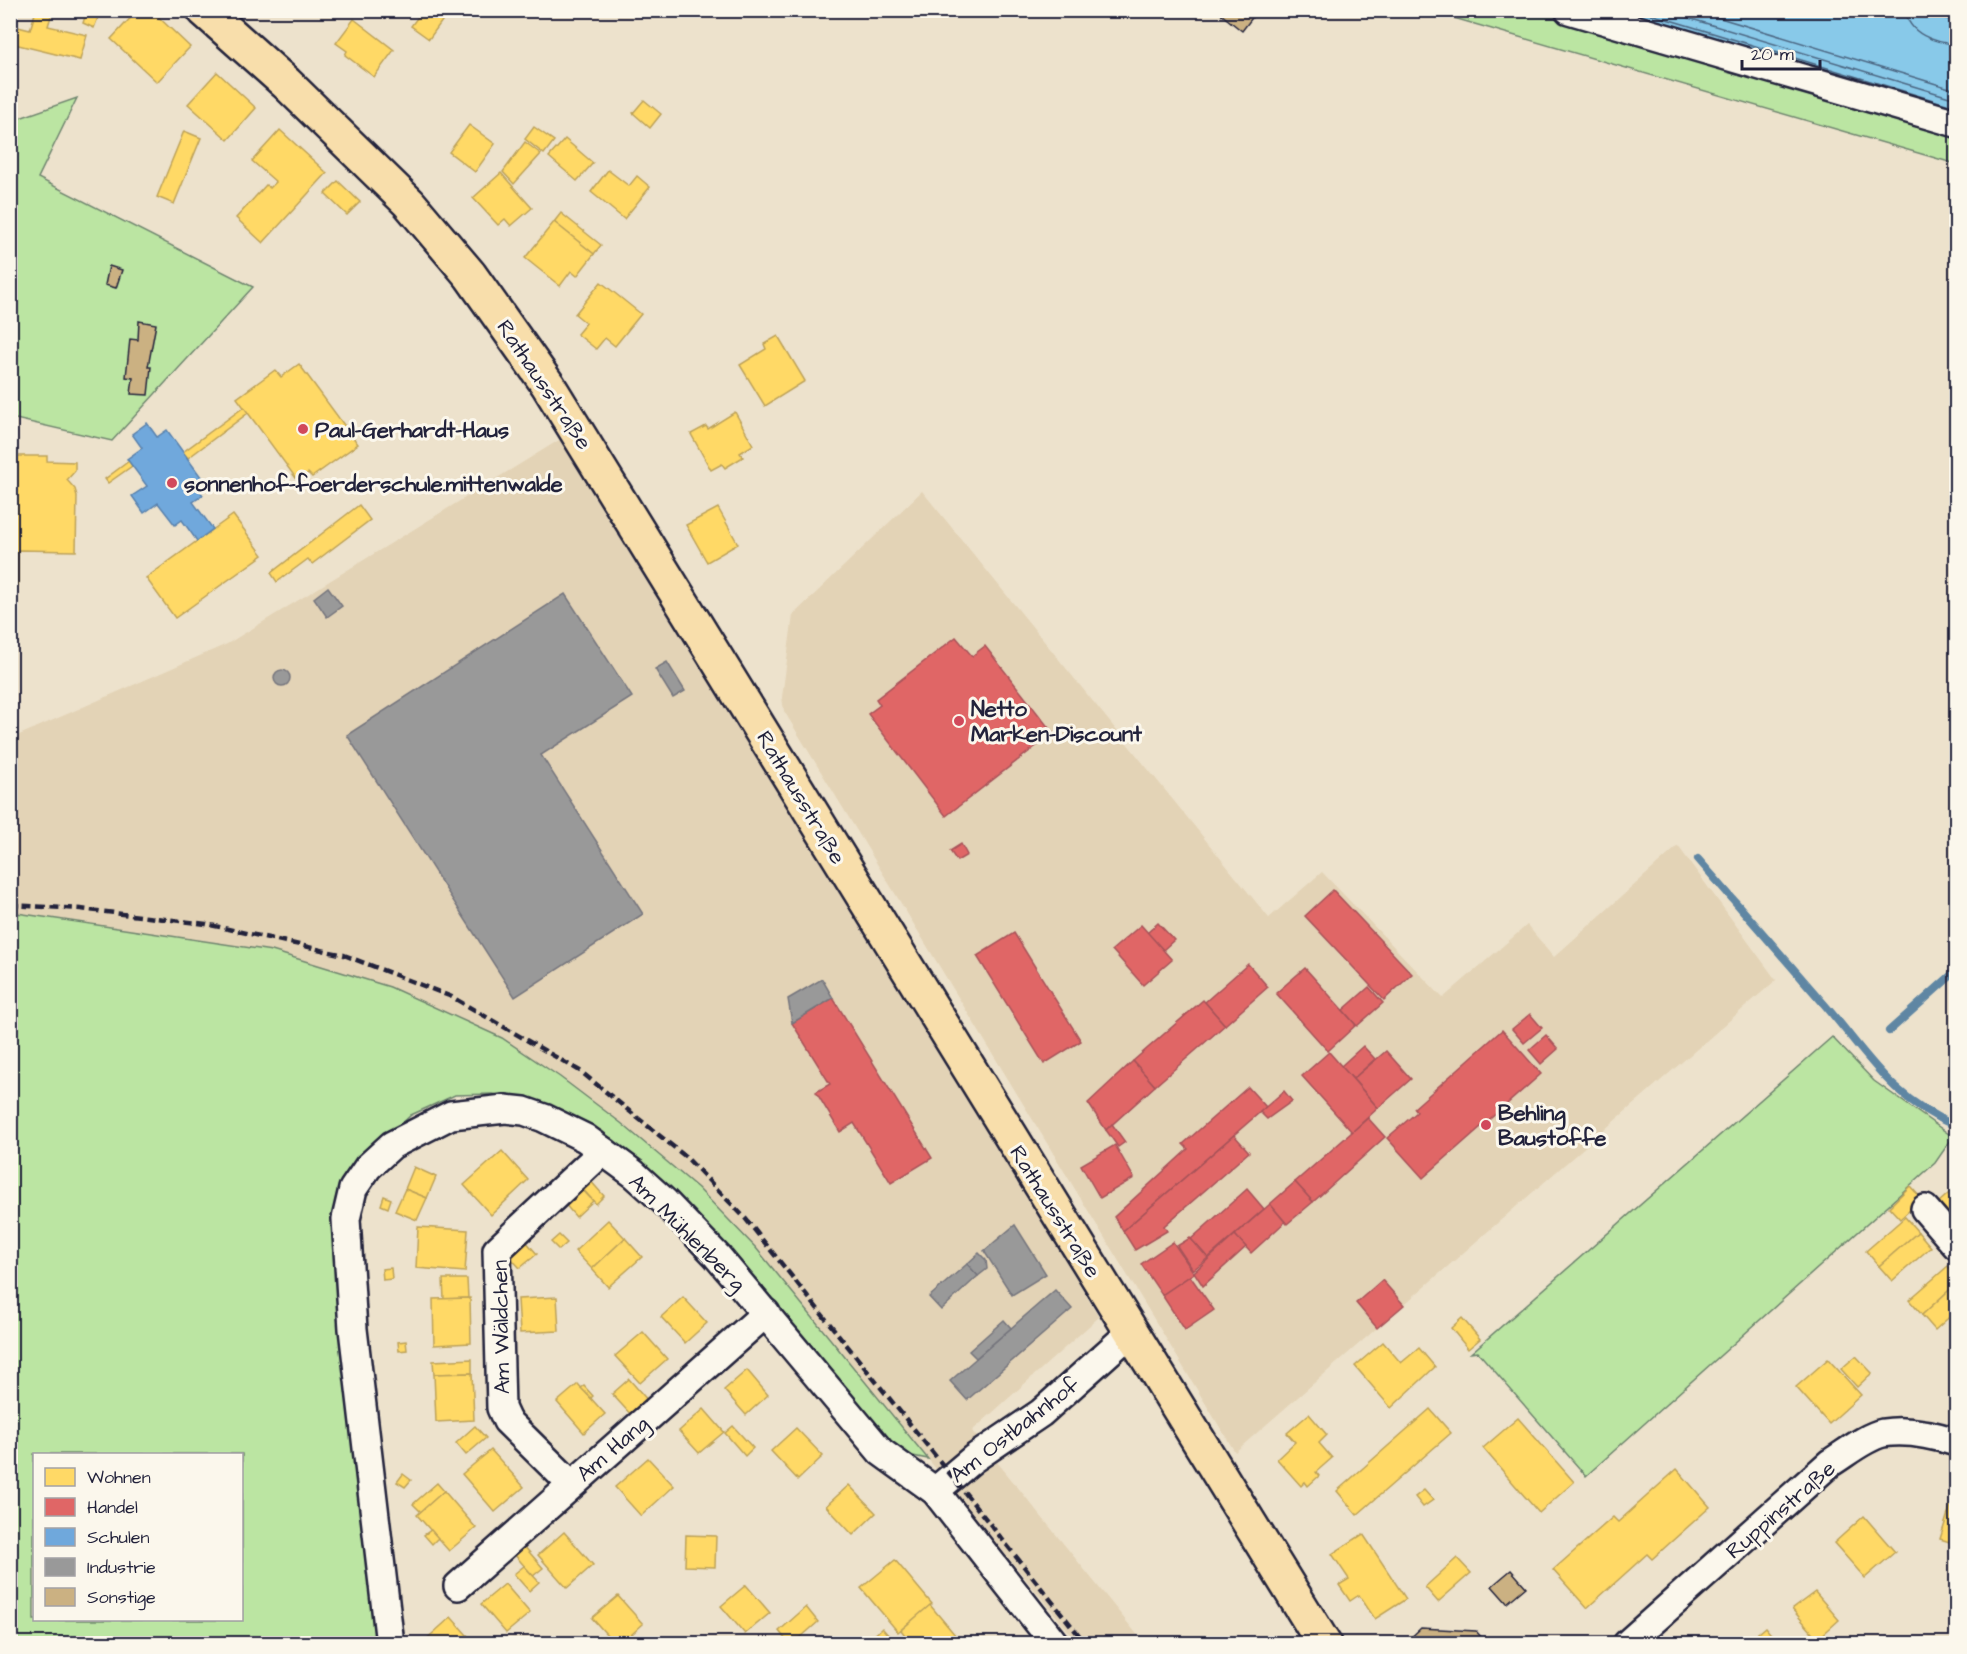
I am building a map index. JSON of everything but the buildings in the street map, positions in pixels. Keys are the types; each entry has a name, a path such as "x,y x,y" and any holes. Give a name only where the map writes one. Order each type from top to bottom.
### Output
{"main road":[{"name":"Rathausstraße","path":"204,10 286,83 410,203 470,275 506,325 586,445 1324,1644"}],"street":[{"path":"1569,10 1956,123"},
{"name":"Am Mühlenberg","path":"390,1644 347,1266 346,1219 353,1189 368,1167 392,1145 452,1115 505,1109 524,1111 563,1127 603,1151 665,1202 717,1256 881,1452 935,1491"},
{"name":"Am Wäldchen","path":"571,1484 507,1420 501,1408 497,1250 603,1151"},
{"path":"1924,1209 1956,1245"},
{"name":"Am Hang","path":"458,1586 766,1313"},
{"name":"Am Ostbahnhof","path":"1055,1644 935,1491 973,1459 1041,1413 1120,1342 1132,1334"},
{"name":"Ruppinstraße","path":"1627,1644 1830,1463 1882,1433 1937,1436 1956,1442"}],"shaded area":[{"path":"564,437 877,938 1099,1317 972,1431 1144,1643 1078,1643 756,1248 698,1188 621,1123 560,1077 502,1038 390,987 272,951 11,912 10,739 227,644"},
{"path":"922,491 1269,918 1322,872 1443,998 1527,925 1554,957 1678,846 1776,980 1235,1452 784,711 782,697 793,615"}],"green space":[{"path":"1430,11 1618,11 1956,113 1956,164"},
{"path":"1919,11 1956,11 1956,22"},
{"path":"77,98 38,178 253,287 112,441 11,418 11,121"},
{"path":"10,912 272,951 390,987 502,1038 560,1077 621,1123 698,1188 756,1248 928,1459 903,1454 868,1420 713,1232 602,1131 546,1106 493,1094 455,1095 411,1115 345,1178 382,1643 11,1643"},
{"path":"1832,1037 1874,1081 1953,1137 1935,1163 1586,1476 1478,1352 1471,1353"}],"water":[{"path":"1919,10 1956,22 1956,113 1618,11"}],"waterway":[{"path":"1698,859 1882,1074 1914,1102 1933,1115 1956,1126"},
{"path":"1889,1031 1956,971"}],"railway":[{"path":"10,905 81,909 206,924 344,955 452,997 580,1071 686,1157 745,1218 1086,1644"}],"place":[{"name":"Paul-Gerhardt-Haus","path":"303,429"},
{"name":"sonnenhof-foerderschule.mittenwalde","path":"172,483"},
{"name":"Netto Marken-Discount","path":"959,721"},
{"name":"Behling Baustoffe","path":"1486,1125"}]}
